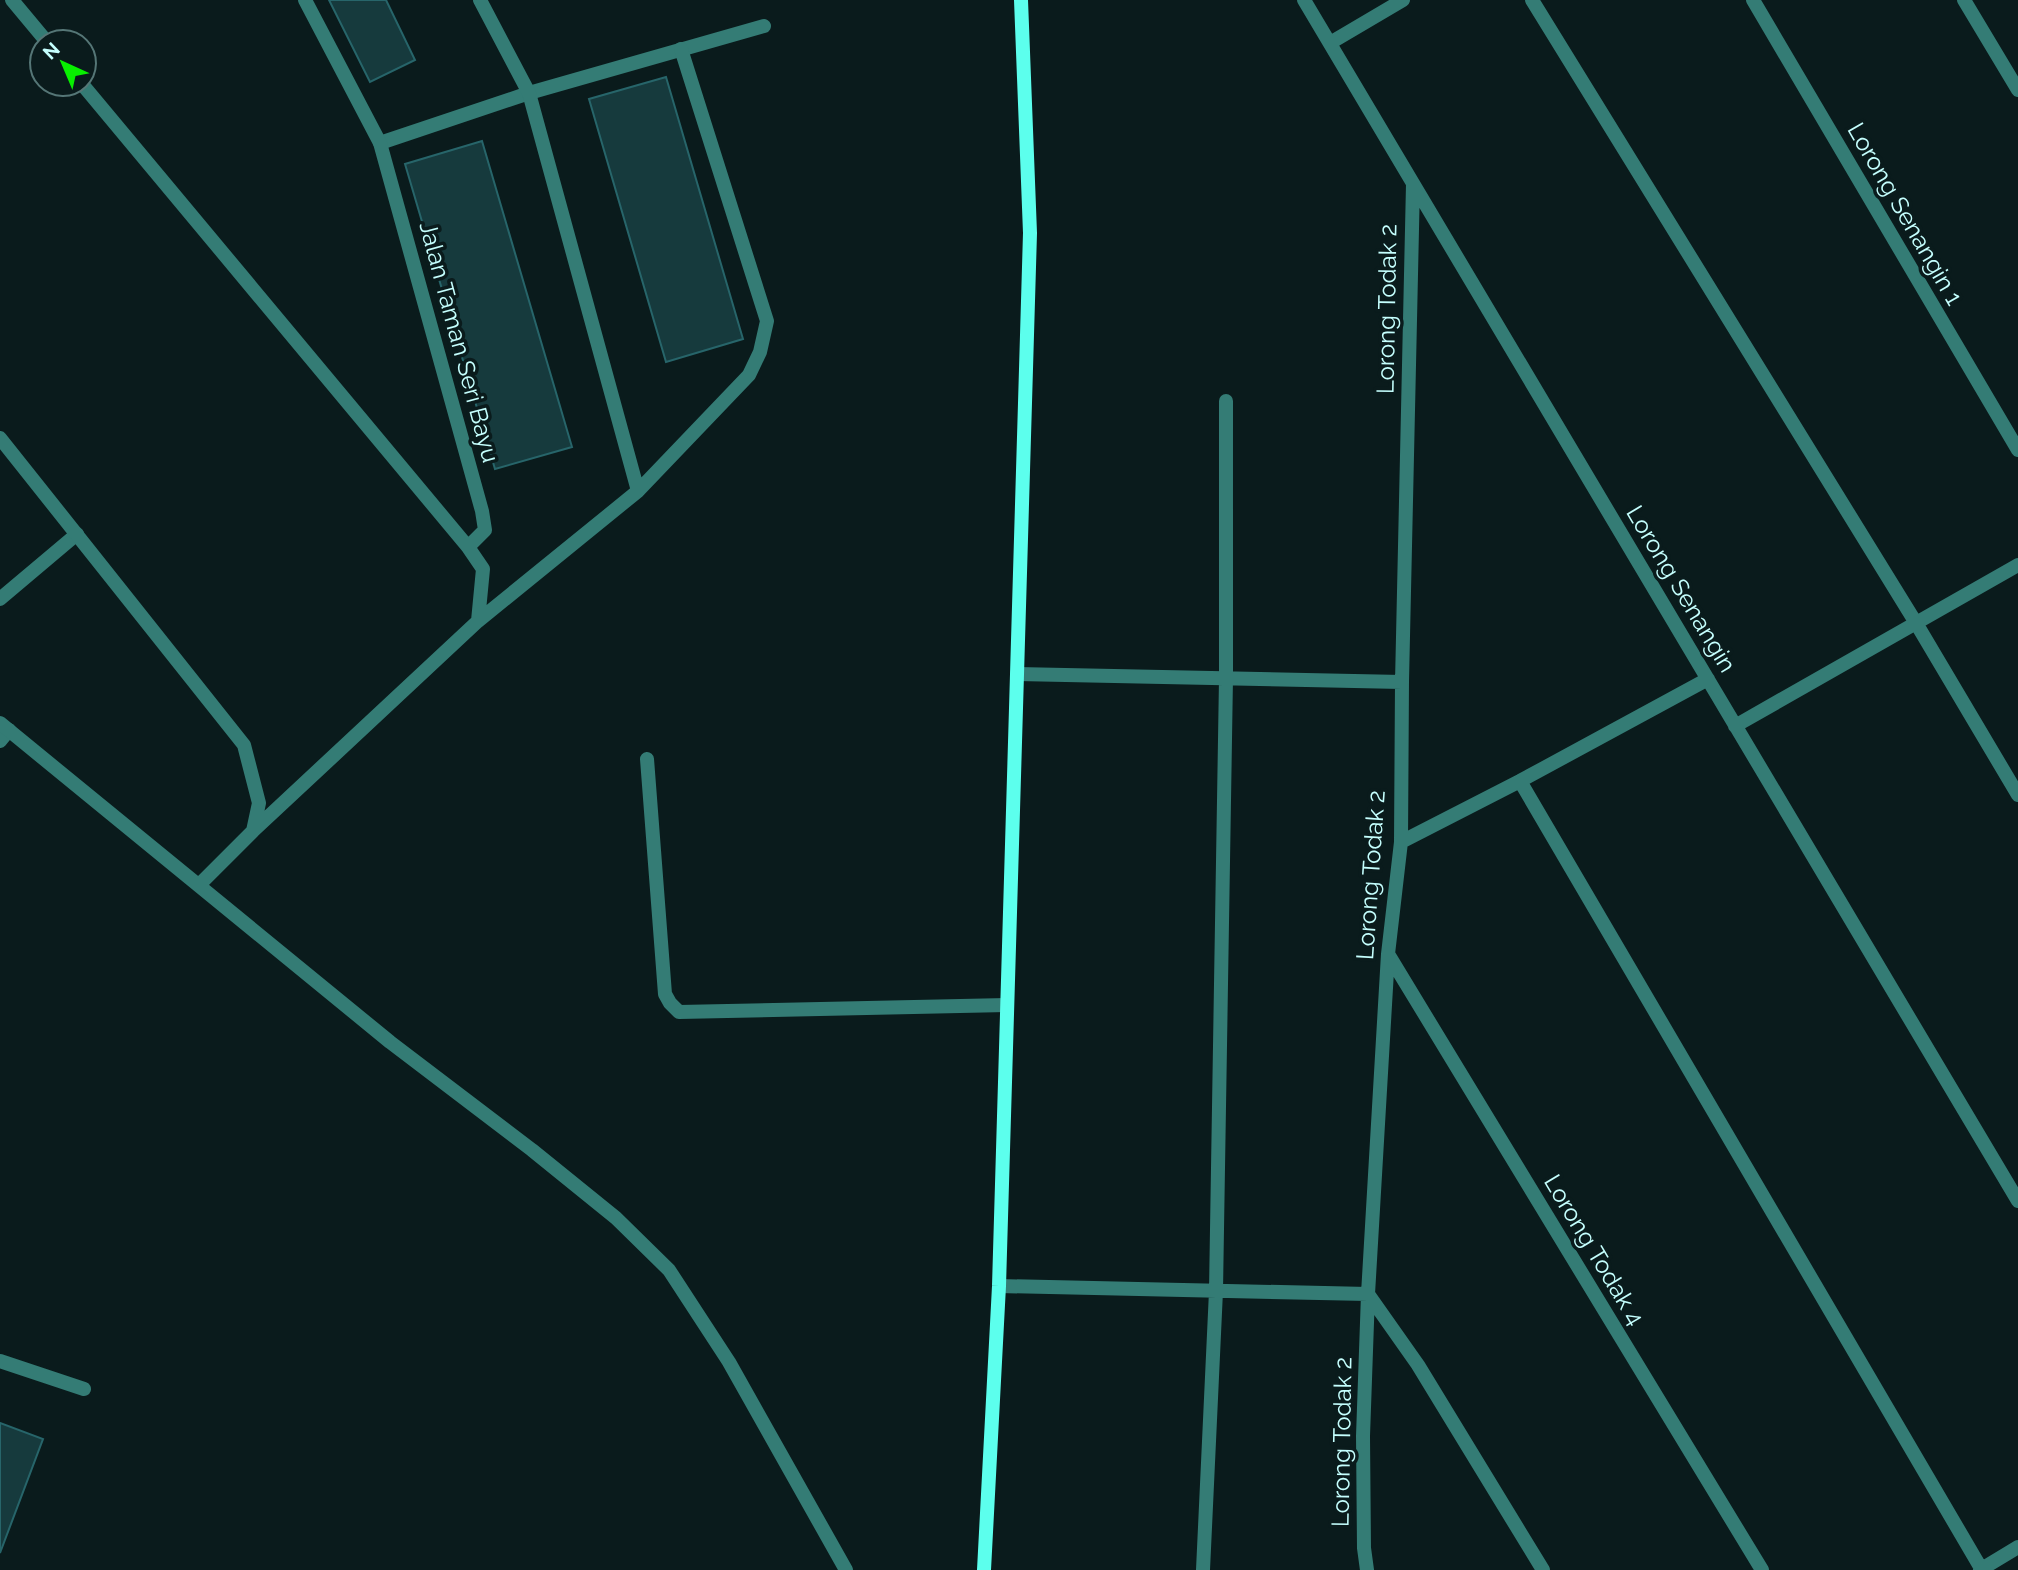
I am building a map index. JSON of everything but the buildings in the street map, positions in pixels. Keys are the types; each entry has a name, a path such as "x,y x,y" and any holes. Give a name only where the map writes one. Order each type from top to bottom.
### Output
{"street":[{"path":"12,0 35,28"},
{"path":"305,0 380,143 529,93 764,26"},
{"path":"480,0 529,93 638,491"},
{"path":"985,1570 999,1286 1030,233 1021,0"},
{"name":"Lorong Senangin","path":"1304,0 2018,1201"},
{"path":"1330,43 1403,0"},
{"path":"1532,0 1916,623 2018,795"},
{"name":"Lorong Senangin 1","path":"1753,0 2018,450"},
{"path":"1964,0 2018,90"},
{"path":"199,885 253,831 478,621 638,491 749,375 760,352 767,321 681,49"},
{"path":"94,98 468,547 483,569 478,621"},
{"name":"Jalan Taman Seri Bayu","path":"380,143 482,511 485,530 468,547"},
{"name":"Lorong Todak 2","path":"1367,1570 1364,1548 1363,1436 1368,1294 1388,954 1401,842 1413,182"},
{"path":"1203,1570 1216,1291 1226,678 1226,401"},
{"path":"0,438 244,746 259,803 253,831"},
{"path":"0,599 77,534"},
{"path":"1735,726 2018,565"},
{"path":"1017,674 1402,682"},
{"path":"1401,842 1520,781 1707,679"},
{"path":"3,731 199,885 390,1042 532,1150 616,1218 669,1270 729,1362 846,1570"},
{"path":"647,760 665,994 679,1012 1007,1005"},
{"path":"1520,781 1981,1570 2018,1547"},
{"name":"Lorong Todak 4","path":"1388,954 1762,1570"},
{"path":"999,1286 1368,1294 1418,1365 1543,1570"},
{"path":"0,1361 84,1389"}]}
